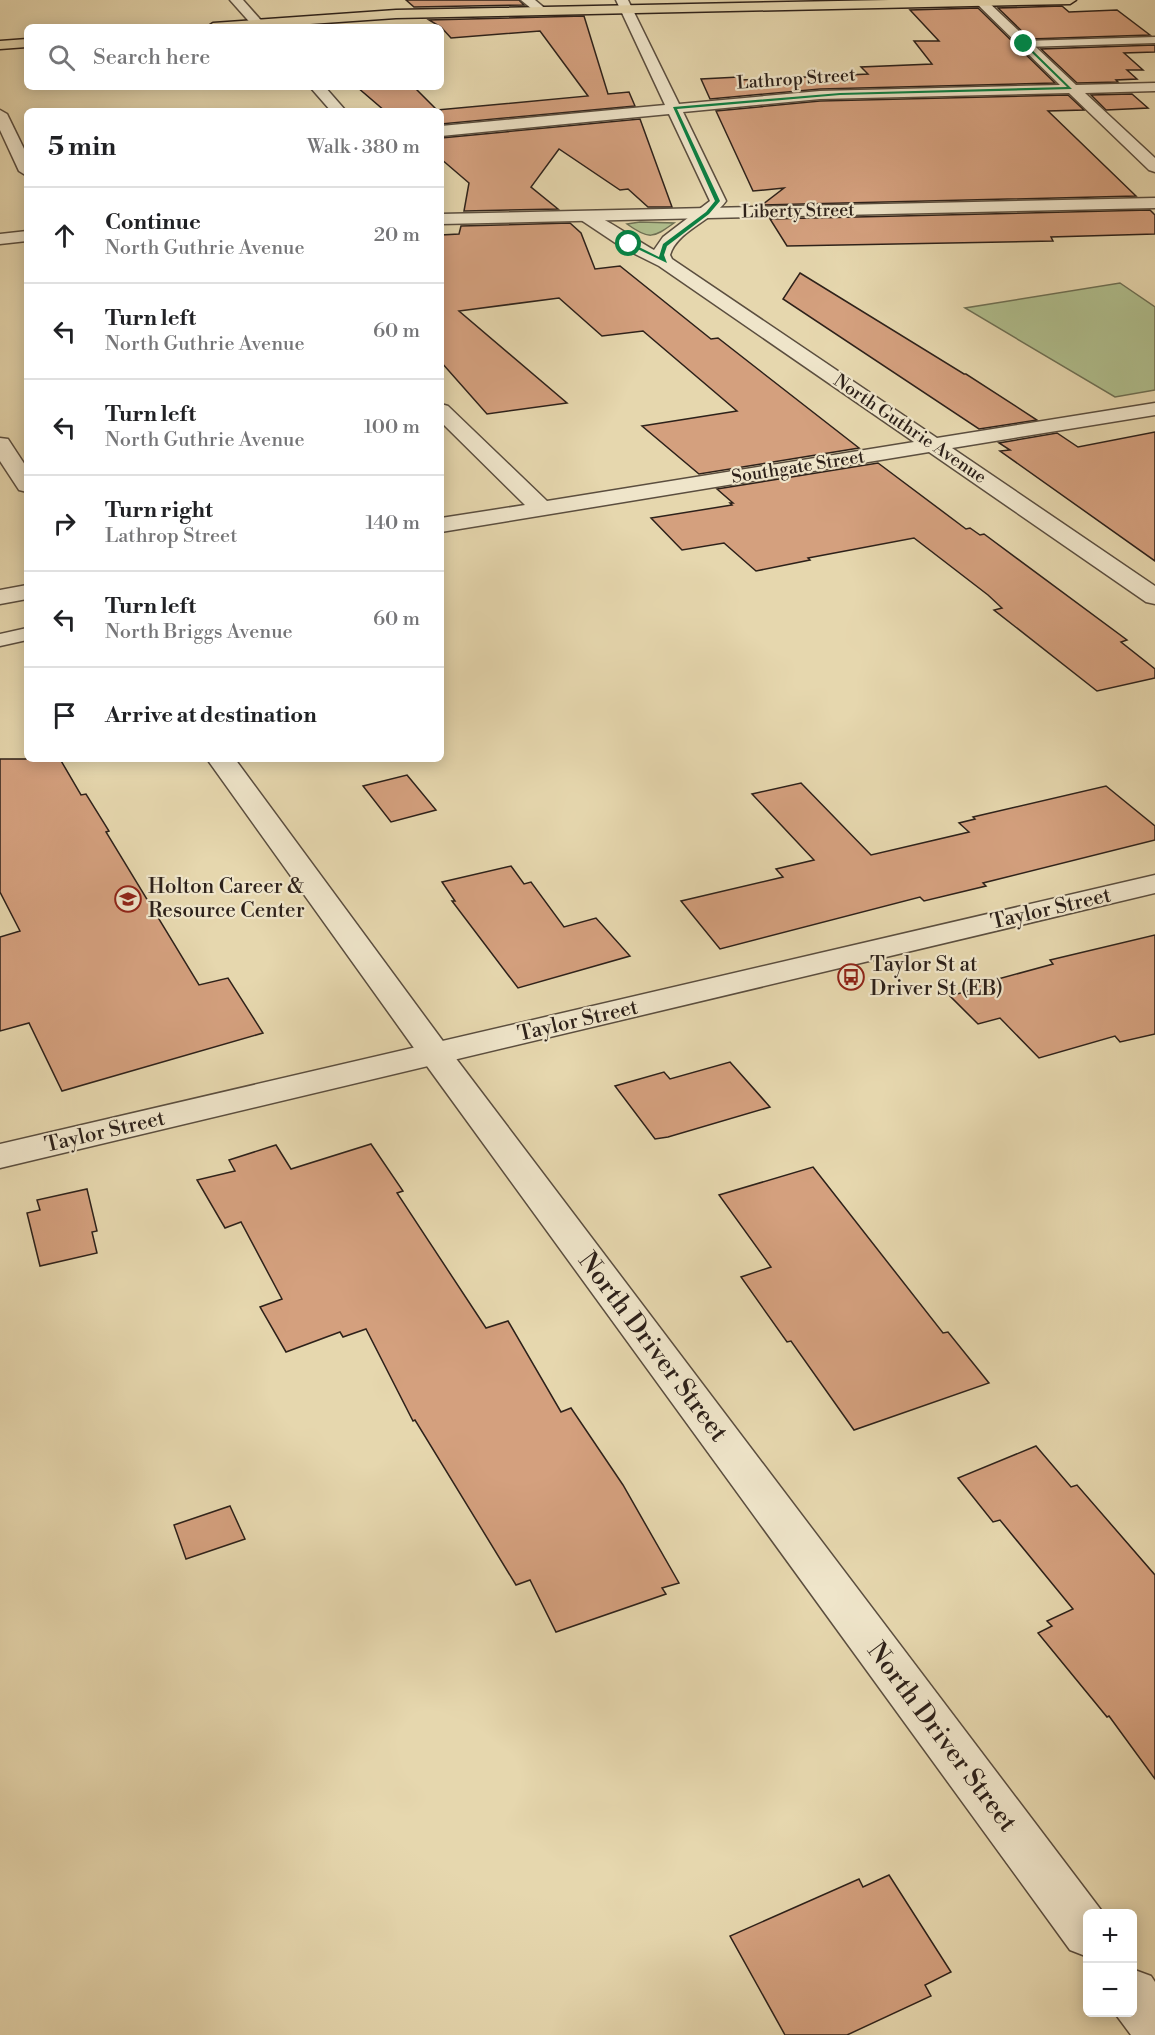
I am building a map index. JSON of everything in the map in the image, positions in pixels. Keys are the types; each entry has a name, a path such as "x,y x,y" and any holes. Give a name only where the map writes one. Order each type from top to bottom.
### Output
{"main road":[{"path":"270,24 378,14 542,10 624,5 1070,0"},
{"path":"0,45 24,43"}],"street":[{"path":"236,0 258,24"},
{"path":"527,0 542,10"},
{"path":"979,1 1155,167"},
{"path":"624,5 718,201 707,213 664,245 661,255 665,262"},
{"name":"Lathrop Street","path":"444,131 830,94 1155,87"},
{"path":"319,90 336,108"},
{"path":"0,114 3,129 24,166"},
{"name":"Liberty Street","path":"444,219 1155,203"},
{"name":"North Guthrie Avenue","path":"587,216 629,244 665,262 1155,597"},
{"path":"0,239 24,236"},
{"name":"Southgate Street","path":"444,524 1155,409"},
{"path":"444,413 541,508"},
{"path":"0,444 24,480"},
{"path":"0,597 24,593"},
{"name":"North Driver Street","path":"223,762 436,1055 1083,1926"},
{"name":"Taylor Street","path":"0,1156 1155,884"},
{"path":"1137,2001 1155,2024"}],"lane":[{"path":"1024,44 1155,40"},
{"path":"0,640 24,635"}],"green space":[{"path":"674,223 661,232 651,235 641,233 627,224"},
{"path":"1120,283 1155,307 1155,390 1115,397 965,308"}],"building":[{"path":"406,0 519,0 524,5 414,7"},
{"path":"1062,6 1069,12 1117,10 1150,35 1030,39 998,8"},
{"path":"978,8 1055,83 820,89 710,99 701,79 739,77 741,80 868,74 861,67 932,64 914,41 939,41 910,10"},
{"path":"584,16 608,94 629,92 635,106 444,124 444,109 588,96 540,31 451,38 444,30 444,24 436,24 429,20"},
{"path":"1155,45 1155,52 1124,53 1143,70 1127,70 1137,79 1116,80 1118,82 1077,83 1041,49"},
{"path":"360,90 417,90 435,108 382,108"},
{"path":"1132,94 1148,108 1106,110 1091,95"},
{"path":"1068,95 1084,110 1048,111 1136,196 762,205 784,188 753,191 716,111 820,101"},
{"path":"640,119 672,207 648,207 628,189 620,190 559,149 531,187 558,209 464,211 469,183 444,162 444,138"},
{"path":"1150,210 1155,215 1155,234 1051,237 1053,241 787,246 770,219"},
{"path":"570,223 581,233 595,269 620,266 711,339 718,338 859,448 699,474 642,426 737,411 643,331 602,336 559,298 459,311 567,403 487,414 444,365 444,235 459,234 461,226"},
{"path":"800,273 1037,420 979,429 783,299"},
{"path":"1155,432 1155,561 1000,451 1010,450 999,443 1057,433 1078,447"},
{"path":"878,463 966,529 970,528 980,535 984,534 1127,640 1121,642 1155,669 1155,678 1097,691 994,610 1002,608 914,538 808,558 810,560 756,571 724,543 682,550 651,518 732,505 730,503 733,503 717,489"},
{"path":"0,759 24,759 24,762 62,762 81,795 86,794 109,831 106,832 199,985 228,978 263,1033 62,1091 29,1023 0,1031 0,937 20,931 0,892"},
{"path":"407,775 436,810 391,822 363,786"},
{"path":"801,783 871,855 969,832 959,823 975,819 973,817 1106,786 1155,826 1155,840 983,883 986,886 924,901 920,897 720,949 681,901 783,877 776,869 814,860 752,794"},
{"path":"511,866 524,884 531,882 564,927 596,918 630,956 518,988 452,901 455,901 442,882"},
{"path":"1155,935 1155,1034 1120,1042 1115,1036 1039,1058 1000,1018 978,1024 950,996 971,990 969,987 1053,964 1050,960"},
{"path":"730,1062 770,1107 668,1137 655,1139 615,1086 664,1072 670,1079"},
{"path":"371,1144 403,1191 397,1193 486,1328 508,1321 561,1412 571,1408 623,1485 679,1583 662,1588 666,1594 556,1632 530,1580 516,1585 415,1420 413,1421 366,1329 343,1337 340,1332 286,1352 260,1307 282,1299 241,1222 225,1228 197,1180 235,1171 229,1160 276,1145 291,1169"},
{"path":"813,1167 943,1333 948,1332 989,1383 854,1430 791,1341 787,1342 741,1277 771,1267 719,1195"},
{"path":"87,1189 97,1231 92,1232 97,1253 40,1266 27,1213 40,1210 37,1200"},
{"path":"1036,1446 1071,1487 1077,1485 1155,1575 1155,1779 1109,1716 1107,1717 1038,1633 1052,1626 1047,1621 1073,1609 1000,1520 993,1522 958,1478"},
{"path":"230,1506 245,1539 186,1559 174,1525"},
{"path":"889,1875 951,1972 925,1985 931,1996 847,2035 785,2035 730,1936 859,1879 863,1887"}],"place":[{"name":"Holton Career & Resource Center","path":"128,899"},
{"name":"Taylor St at Driver St (EB)","path":"851,977"}],"route":[{"path":"629,244 665,262 661,255 664,245 707,213 718,201 674,108 840,94 1071,88 1024,44"}]}
